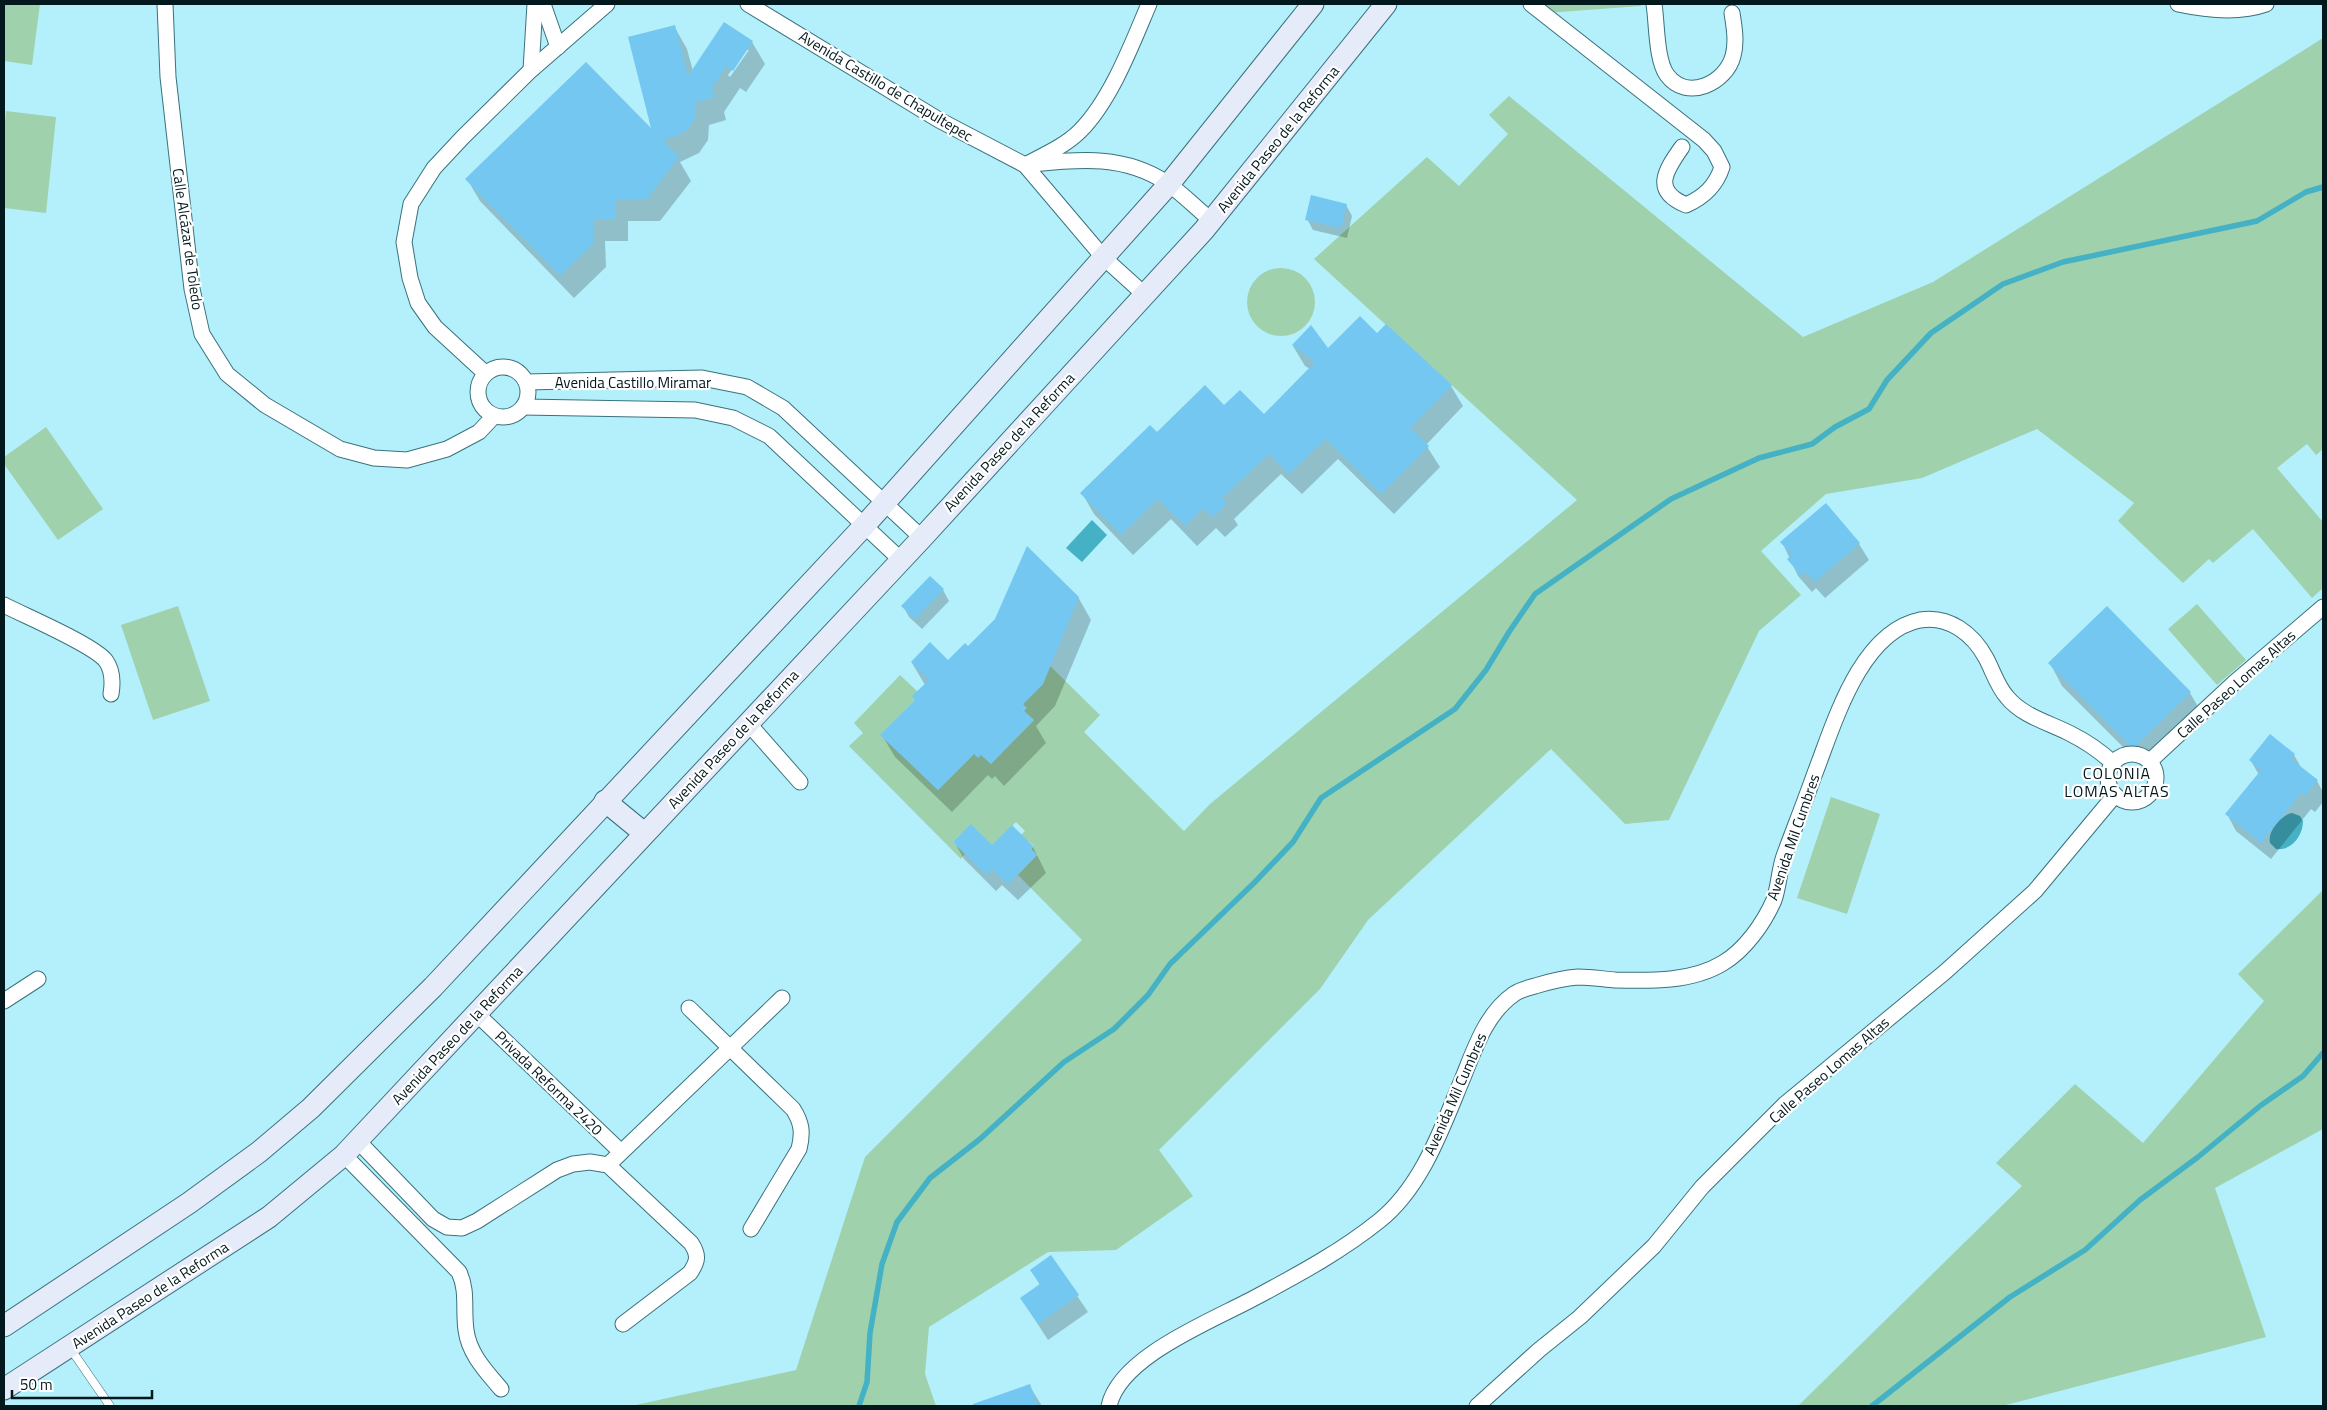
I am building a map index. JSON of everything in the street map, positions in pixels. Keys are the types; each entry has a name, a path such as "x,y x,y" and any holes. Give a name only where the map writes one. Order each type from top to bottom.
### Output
{"main road":[{"path":"4,1326 189,1203 259,1152 310,1108 433,988 864,526 1169,184 1313,4"},
{"name":"Avenida Paseo de la Reforma","path":"4,1389 269,1217 351,1148 922,538 1212,222 1386,4"},
{"path":"606,801 644,833"}],"street":[{"name":"Calle Alcázar de Toledo","path":"165,4 168,77 192,288 202,334 227,374 266,406 340,449 374,458 407,460 447,449 479,432 494,416"},
{"path":"531,70 535,4"},
{"path":"543,4 558,48"},
{"path":"485,373 435,327 418,303 410,278 404,242 411,204 434,168 531,70 607,4"},
{"path":"1025,165 1057,148 1079,132 1094,115 1129,52 1149,4"},
{"path":"1531,4 1704,140 1714,151 1722,167 1717,181 1700,198 1686,205 1669,196 1665,190 1664,182 1672,162 1682,147"},
{"path":"1654,4 1661,59 1667,75 1676,84 1690,88 1710,85 1724,74 1733,56 1734,31 1732,13"},
{"path":"2178,4 2198,9 2224,10 2266,4"},
{"name":"Avenida Castillo de Chapultepec","path":"756,5 939,120 1025,165 1103,257 1145,295"},
{"path":"1025,165 1089,159 1104,160 1136,167 1169,184 1212,222"},
{"path":"506,366 522,374 526,382 528,395 523,407 512,416 503,418 485,411 479,402 477,392 479,382 485,373 495,368 506,366"},
{"name":"Avenida Castillo Miramar","path":"526,382 702,378 747,388 783,408 922,538"},
{"name":"Avenida Castillo Miramar","path":"523,407 695,410 733,418 769,436 901,560"},
{"path":"4,605 98,653 105,659 112,676 111,694"},
{"name":"Calle Paseo Lomas Altas","path":"2150,761 2234,683 2323,607"},
{"name":"Avenida Mil Cumbres","path":"1108,1406 1110,1400 1131,1370 1169,1342 1320,1262 1380,1220 1404,1197 1424,1165 1482,1031 1500,1005 1518,992 1549,982 1578,977 1659,980 1694,975 1725,962 1752,938 1774,898 1782,862 1839,709 1852,680 1869,655 1886,638 1903,627 1920,620 1941,620 1957,626 1969,635 1984,655 2007,698 2031,715 2095,747 2113,763"},
{"path":"748,724 800,782"},
{"path":"2131,754 2141,755 2150,761 2155,768 2157,778 2156,788 2150,796 2142,801 2132,803 2114,796 2108,783 2113,763 2121,757 2131,754"},
{"name":"Calle Paseo Lomas Altas","path":"1477,1406 1539,1350 1580,1317 1654,1246 1702,1187 1785,1104 1945,972 2035,891 2114,796"},
{"path":"4,1001 38,979"},
{"path":"608,1165 782,998"},
{"path":"688,1008 793,1109 800,1121 803,1135 800,1149 751,1229"},
{"name":"Privada Reforma 2420","path":"476,1014 621,1152"},
{"path":"351,1148 433,1219 446,1227 462,1228 477,1221 557,1170 573,1164 590,1162 608,1165 692,1243 697,1252 697,1264 690,1273 624,1324"},
{"path":"351,1148 460,1272 466,1293 468,1341 480,1364 501,1389"}],"lane":[{"path":"69,1348 110,1406"}],"green space":[{"path":"4,4 40,4 32,65 4,61"},
{"path":"1546,4 1640,4 1641,6 1546,13"},
{"path":"2323,38 2323,449 2316,455 2307,444 2277,468 2323,522 2323,588 2312,598 2253,529 2213,563 2209,559 2183,583 2118,521 2134,503 2037,429 1922,478 1826,494 1761,551 1801,595 1759,631 1669,820 1625,824 1551,749 1368,920 1320,989 1159,1150 1193,1196 1116,1250 1048,1252 929,1327 925,1374 936,1406 631,1406 796,1370 865,1157 1082,940 1018,875 1037,855 1031,849 1034,846 1028,841 1025,844 1019,837 1025,831 1016,822 985,853 982,835 971,825 953,842 965,854 961,859 849,746 863,733 854,723 900,675 918,692 915,700 881,735 938,790 974,754 981,755 991,764 1034,720 1024,711 1023,704 1043,684 1044,660 1100,715 1084,732 1184,831 1210,804 1577,500 1314,259 1427,157 1459,186 1508,134 1489,115 1509,96 1803,337 1933,282"},
{"path":"6,111 56,117 46,213 4,208 4,135"},
{"path":"1288,268 1300,274 1309,283 1315,295 1313,315 1305,326 1288,336 1274,336 1257,326 1249,315 1247,295 1257,278 1268,270"},
{"path":"46,427 103,509 58,540 4,464 4,457"},
{"path":"2197,604 2246,660 2217,685 2168,629"},
{"path":"178,606 210,701 153,720 121,625"},
{"path":"1831,797 1880,814 1847,914 1797,898"},
{"path":"2323,890 2323,1129 2215,1188 2266,1337 2002,1406 1798,1406 2022,1186 1996,1163 2075,1084 2143,1143 2264,1001 2238,974"}],"water":[{"path":"1092,520 1107,535 1082,562 1066,548"},
{"path":"2292,813 2300,816 2303,821 2299,837 2292,845 2276,849 2270,843 2273,829 2279,820"}],"building":[{"path":"724,22 753,41 733,71 726,66 712,88 714,98 696,102 695,117 686,131 663,141 679,157 647,199 615,199 616,219 593,219 593,244 560,276 465,179 586,62 651,128 628,37 675,25 688,76"},
{"path":"1311,195 1347,204 1341,228 1305,220"},
{"path":"1360,316 1377,333 1386,324 1452,385 1410,428 1429,446 1381,494 1326,439 1289,474 1269,454 1222,498 1227,504 1213,517 1203,508 1185,526 1158,499 1121,535 1080,493 1150,425 1157,432 1205,385 1224,405 1240,390 1264,414 1315,362 1292,345 1311,325 1328,348"},
{"path":"1826,503 1860,543 1815,582 1806,572 1801,576 1787,559 1792,555 1780,542"},
{"path":"1027,546 1079,597 1043,684 1023,704 1027,708 1024,711 1034,720 991,764 981,755 978,758 974,754 938,790 880,735 915,700 912,696 929,680 911,662 930,642 948,660 965,643 968,646 995,619"},
{"path":"930,576 944,589 915,619 901,606"},
{"path":"2107,606 2191,692 2133,749 2048,663"},
{"path":"2270,734 2295,754 2291,759 2318,780 2305,796 2301,793 2261,843 2225,814 2261,770 2249,760"},
{"path":"971,824 992,845 1012,825 1034,847 1031,849 1037,855 1008,884 992,869 986,875 953,842"},
{"path":"1051,1255 1079,1295 1038,1324 1020,1298 1040,1284 1030,1270"},
{"path":"1030,1384 1038,1406 973,1406 973,1404"}],"waterway":[{"path":"859,1406 867,1382 870,1333 882,1264 897,1222 930,1178 980,1139 1064,1062 1114,1029 1148,995 1170,964 1255,882 1293,842 1321,798 1455,709 1486,670 1535,594 1671,499 1759,458 1812,444 1835,427 1869,409 1887,380 1931,333 2003,284 2063,262 2257,221 2306,192 2323,187"},
{"path":"1872,1406 2010,1297 2085,1250 2140,1200 2198,1157 2260,1106 2303,1076 2323,1053"}],"district":[{"name":"COLONIA LOMAS ALTAS","path":"2117,782"}]}
